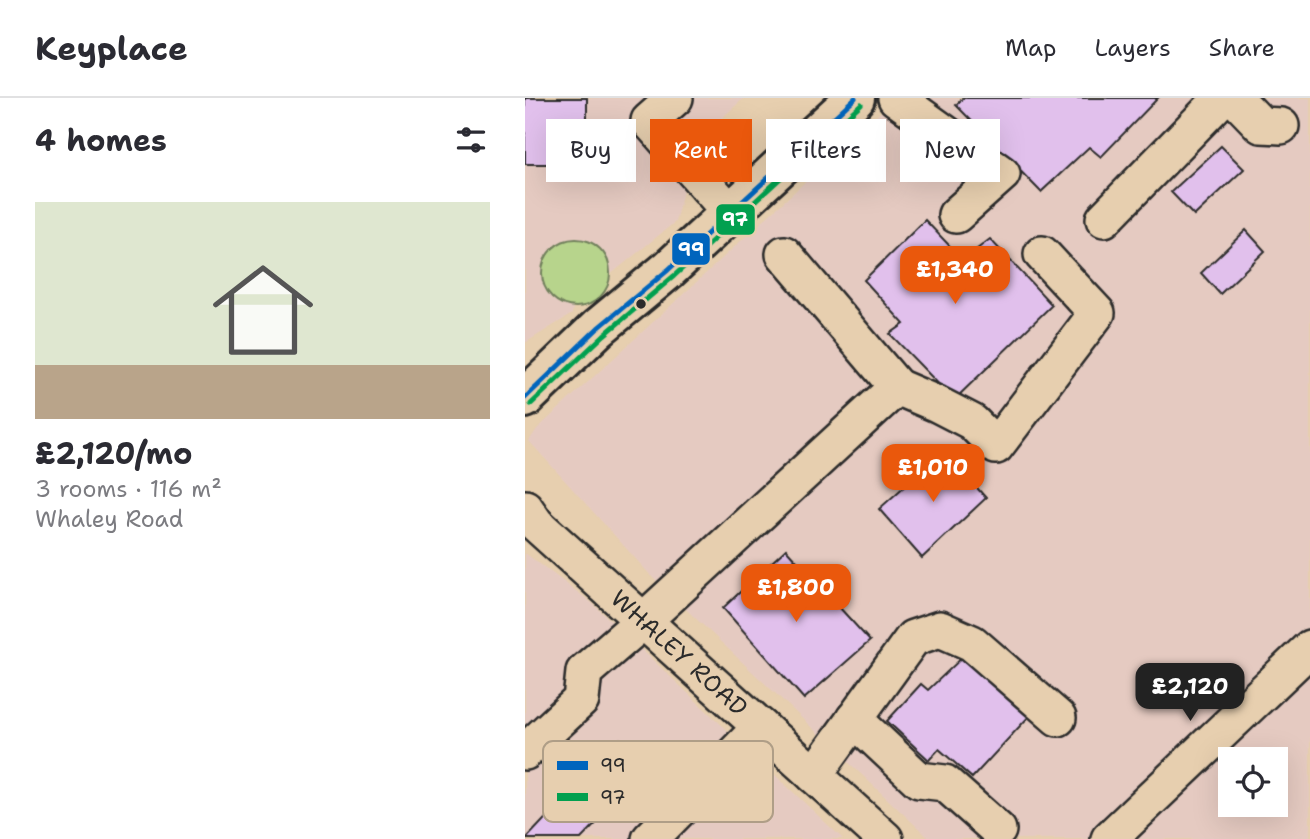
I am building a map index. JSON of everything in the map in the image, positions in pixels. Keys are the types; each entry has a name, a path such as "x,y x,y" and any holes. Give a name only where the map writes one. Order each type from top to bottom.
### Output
{"highway":[{"path":"525,398 598,328 668,270 855,98"},
{"path":"525,373 598,328"}],"street":[{"path":"675,98 649,121 730,212"},
{"path":"896,98 1002,174 956,215"},
{"path":"1104,219 1222,98"},
{"path":"1235,98 1261,125 1281,125"},
{"path":"784,254 897,387 972,422 996,446 1097,313 1042,254"},
{"path":"525,752 581,700 584,672 897,387"},
{"name":"WHALEY ROAD","path":"529,517 885,839"},
{"path":"814,775 913,638 940,629 972,643 1058,718"},
{"path":"1109,839 1310,648"},
{"path":"854,719 919,780 945,783 998,830"},
{"path":"747,741 761,727"},
{"path":"650,839 667,822"}],"shaded area":[{"path":"525,98 744,98 721,119 650,119 650,182 685,182 675,222 610,275 609,283 600,297 592,303 573,307 572,314 525,343"},
{"path":"896,98 1310,98 1310,839 930,839 653,578 529,441 537,429 805,182 886,182 886,119 873,119"},
{"path":"525,553 591,602 739,741 543,741 543,822 773,822 773,773 843,839 525,839"}],"green space":[{"path":"576,239 589,242 600,249 607,260 610,273 607,286 600,297 589,304 576,307 563,304 552,297 545,286 542,273 545,260 552,249 563,242"}],"building":[{"path":"525,98 587,98 587,119 546,119 546,164 525,164"},
{"path":"963,98 1158,98 1101,157 1089,147 1041,192 1000,150 1000,119 970,119 956,105"},
{"path":"1221,146 1244,169 1194,216 1171,192"},
{"path":"925,220 963,260 990,239 1052,305 954,400 890,334 904,324 864,280"},
{"path":"1246,230 1265,251 1220,294 1201,273"},
{"path":"944,451 986,498 922,558 879,509"},
{"path":"786,549 870,641 804,699 723,608"},
{"path":"968,652 1033,712 972,778 939,749 929,760 887,721 921,684 928,690"},
{"path":"543,821 598,822 581,839 526,839"}],"transit line":[{"name":"99","path":"525,398 598,328 668,270 855,98"},
{"name":"97","path":"531,404 861,104"}]}
